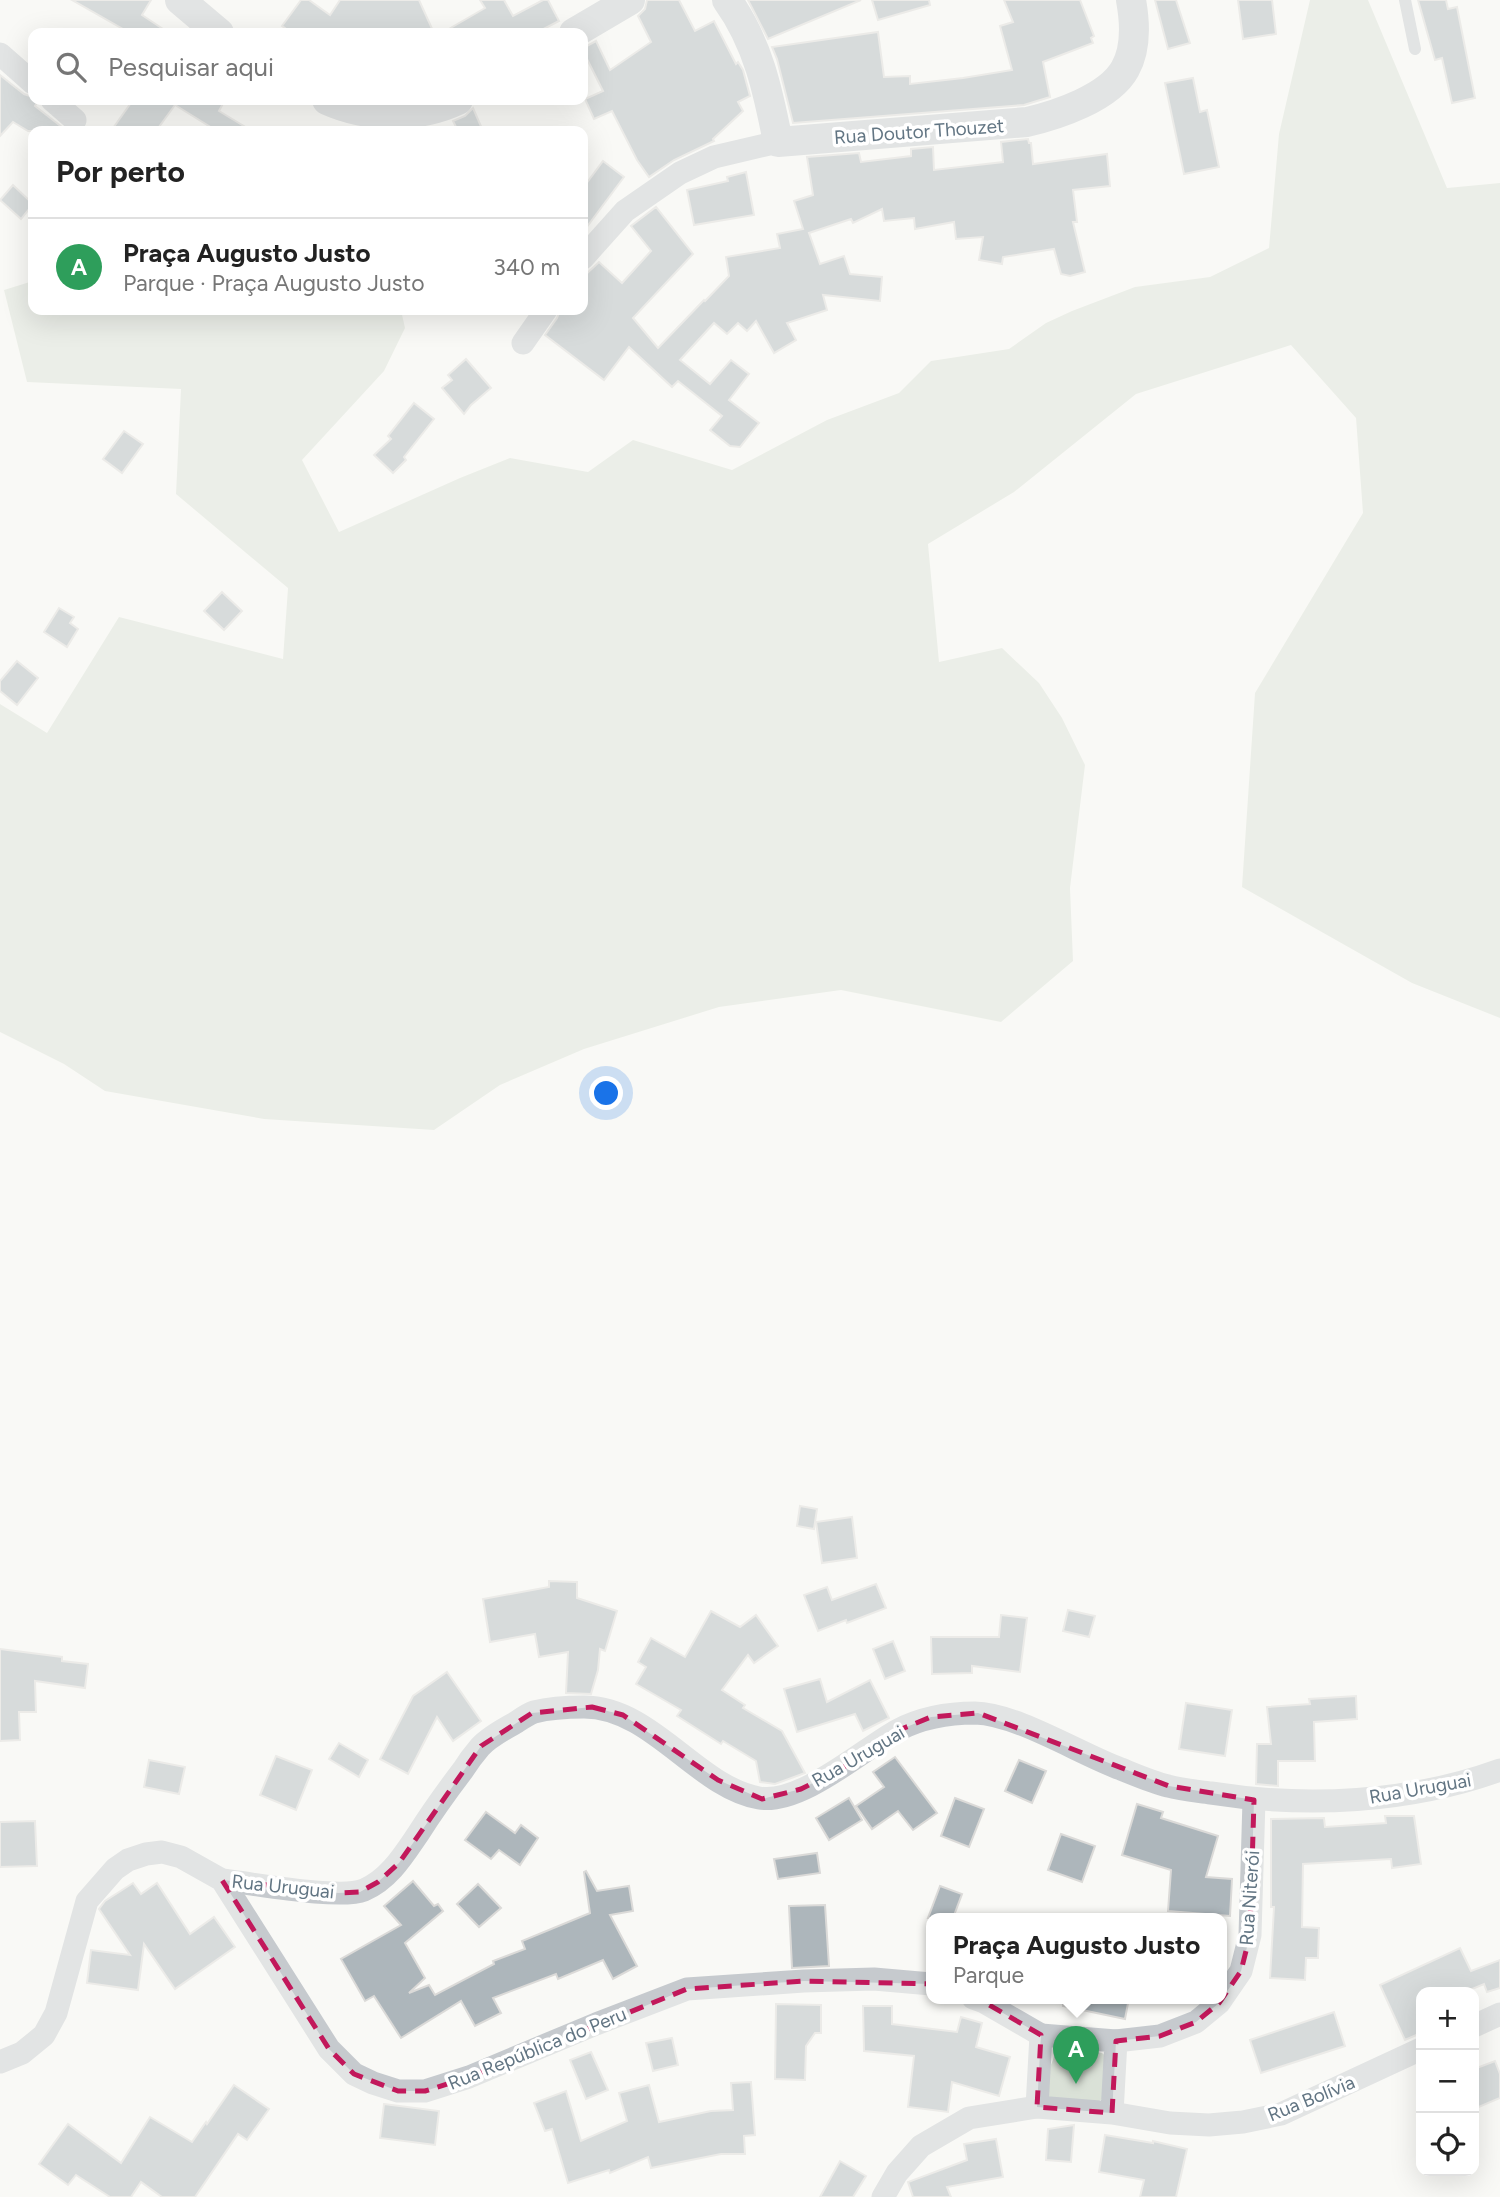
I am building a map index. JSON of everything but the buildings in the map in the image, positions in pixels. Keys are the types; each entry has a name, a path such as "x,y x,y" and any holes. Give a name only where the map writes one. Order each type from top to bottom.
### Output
{"street":[{"path":"180,0 213,28"},
{"path":"582,28 630,0"},
{"path":"588,252 625,211 680,173 714,157 778,142 766,82 756,51 727,0"},
{"name":"Rua Doutor Thouzet","path":"778,142 1027,122 1072,108 1108,88 1125,70 1133,47 1134,19 1131,0"},
{"path":"0,54 28,79"},
{"path":"58,105 75,120"},
{"path":"339,105 377,115 414,112 445,105"},
{"path":"523,343 543,315"},
{"name":"Rua Uruguai","path":"222,1880 311,1891 360,1892 378,1882 399,1863 438,1803 481,1746 532,1713 565,1707 592,1707 622,1715 659,1737 718,1780 742,1793 762,1799 778,1797 841,1769 910,1725 931,1717 978,1713 1004,1719 1118,1768 1168,1786 1254,1800 1344,1800 1416,1792 1463,1783 1500,1770"},
{"name":"Rua Niterói","path":"1227,1991 1241,1971 1250,1935 1254,1800"},
{"name":"Rua República do Peru","path":"0,2062 22,2053 44,2035 56,2013 87,1901 115,1869 128,1860 162,1852 181,1857 222,1880 330,2049 355,2074 398,2091 425,2091 470,2077 687,1989 874,1979 926,1984"},
{"path":"987,2004 1041,2035 1037,2107"},
{"name":"Rua Niterói","path":"1041,2035 1116,2041 1160,2036 1196,2022 1218,2004"},
{"path":"1479,2024 1500,2014"},
{"path":"1112,2113 1116,2041"},
{"name":"Rua Bolívia","path":"883,2197 897,2174 921,2146 969,2118 1037,2107 1112,2113 1170,2123 1209,2125 1244,2122 1280,2114 1419,2050"}],"lane":[{"path":"1405,0 1415,49"}],"highlighted area":[{"path":"592,1707 623,1715 718,1780 762,1799 801,1789 841,1769 899,1730 931,1717 978,1713 1169,1786 1254,1800 1250,1935 1241,1971 1219,2003 1196,2022 1160,2036 1116,2041 1112,2113 1037,2107 1041,2035 984,2002 935,1984 804,1981 687,1989 469,2077 425,2091 398,2091 354,2074 329,2049 222,1880 338,1893 360,1892 378,1882 399,1863 481,1746 532,1713"}],"shaded area":[{"path":"1310,0 1368,0 1447,188 1500,183 1500,1018 1412,983 1242,887 1255,693 1363,513 1356,418 1291,345 1136,394 1014,492 928,544 939,662 1002,648 1039,683 1062,718 1085,765 1070,888 1073,961 1001,1022 841,990 719,1007 584,1049 500,1085 434,1130 264,1119 105,1091 64,1064 0,1032 0,704 47,733 119,617 283,659 288,588 176,494 181,389 27,382 4,290 28,283 28,315 402,315 405,328 384,371 302,460 339,532 510,458 588,472 633,440 732,470 827,420 899,393 931,361 1009,349 1046,323 1135,287 1210,277 1269,248 1279,134"},
{"path":"1064,2047 1102,2053 1108,2058 1104,2098 1096,2103 1051,2100 1046,2093 1047,2075 1056,2052"}],"place":[{"name":"Praça Augusto Justo","path":"1076,2084"}]}
